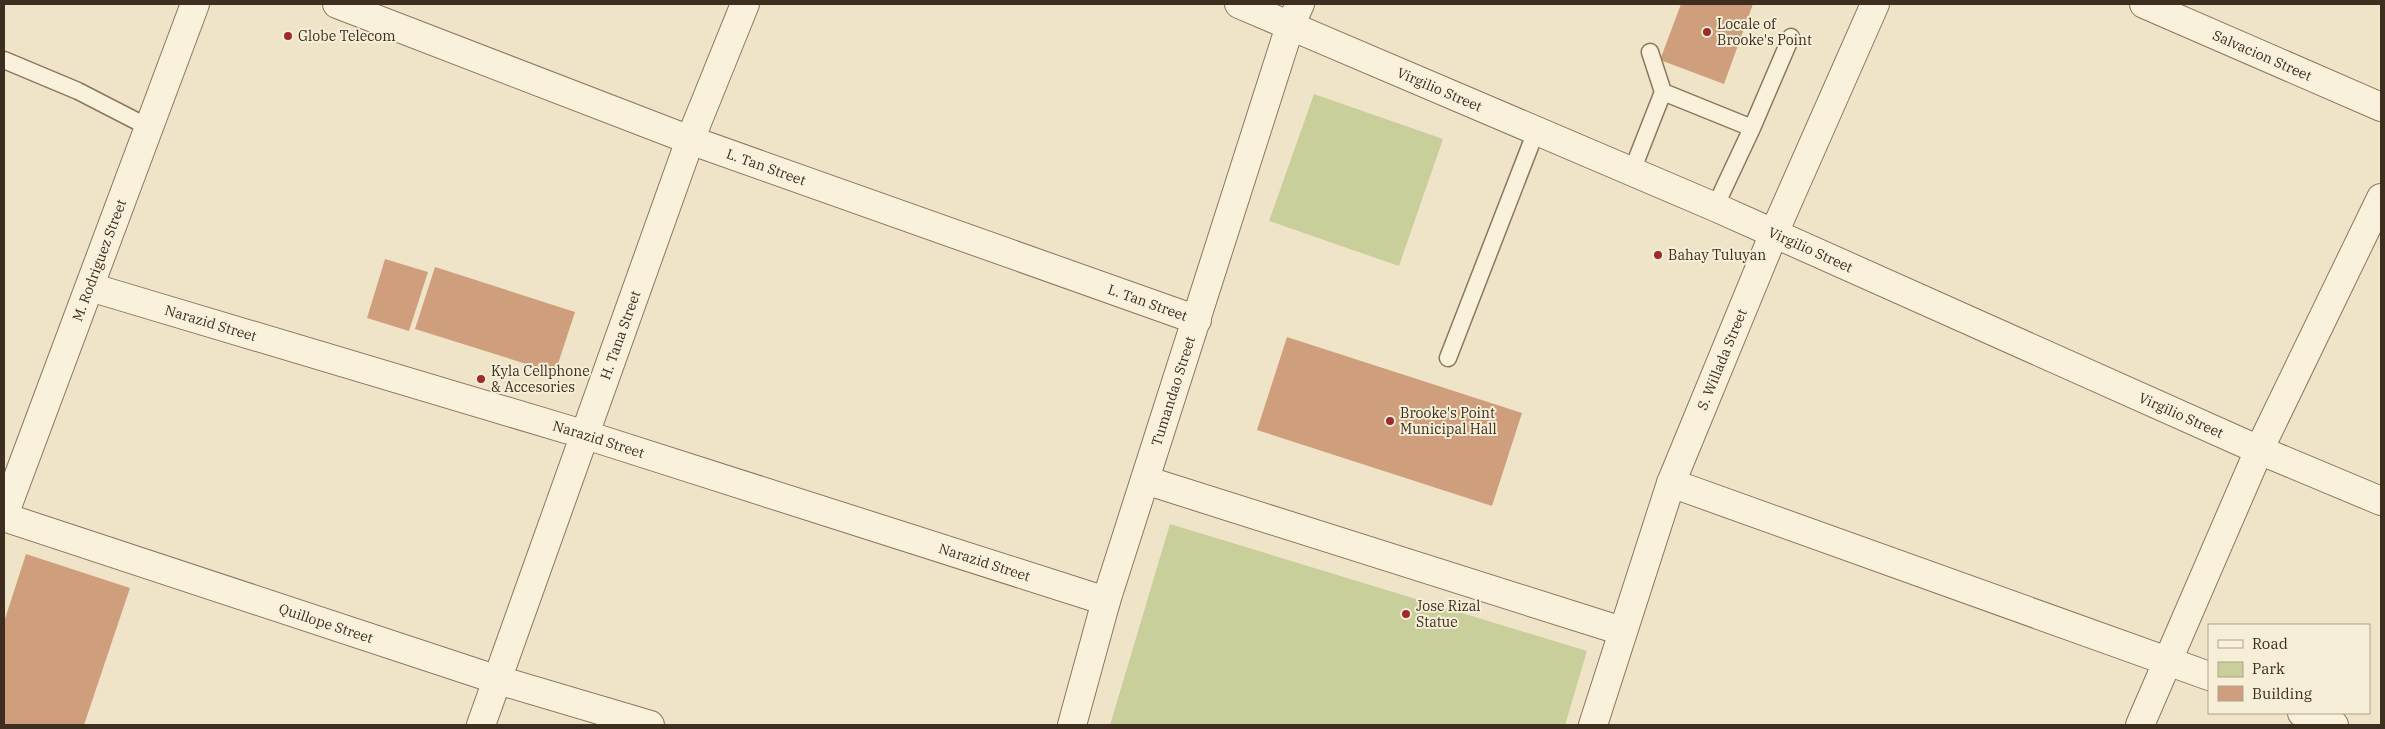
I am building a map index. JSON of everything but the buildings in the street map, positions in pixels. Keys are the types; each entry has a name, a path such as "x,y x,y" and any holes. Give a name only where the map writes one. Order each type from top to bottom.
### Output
{"street":[{"name":"M. Rodriguez Street","path":"4,516 195,4"},
{"name":"L. Tan Street","path":"337,4 690,140 1198,320"},
{"name":"H. Tana Street","path":"482,725 690,140 745,4"},
{"name":"Virgilio Street","path":"1238,4 1295,15 1536,131 1715,207 2260,450 2381,501"},
{"name":"S. Willada Street","path":"1593,725 1671,483 1774,233 1875,4"},
{"name":"Salvacion Street","path":"2144,4 2381,107"},
{"name":"Tumandao Street","path":"1072,725 1106,602 1295,15"},
{"path":"2140,725 2260,450 2381,198"},
{"name":"Narazid Street","path":"90,287 586,435 1106,602"},
{"path":"1145,480 1622,631"},
{"path":"1671,483 2208,676"},
{"name":"Quillope Street","path":"4,516 498,680 650,725"},
{"path":"2305,714 2334,725"}],"lane":[{"path":"1715,207 1752,128 1791,37"},
{"path":"1632,171 1663,92 1650,52"},
{"path":"4,60 78,91 148,126"},
{"path":"1663,92 1752,128"},
{"path":"1448,358 1536,131"}],"green space":[{"path":"1314,94 1443,139 1399,266 1269,221"},
{"path":"1170,524 1587,651 1565,725 1110,725"}],"place":[{"name":"Locale of Brooke's Point","path":"1707,32"},
{"name":"Globe Telecom","path":"288,36"},
{"name":"Bahay Tuluyan","path":"1658,255"},
{"name":"Kyla Cellphone & Accesories","path":"481,379"},
{"name":"Brooke's Point Municipal Hall","path":"1390,421"},
{"name":"Jose Rizal Statue","path":"1406,614"}]}
